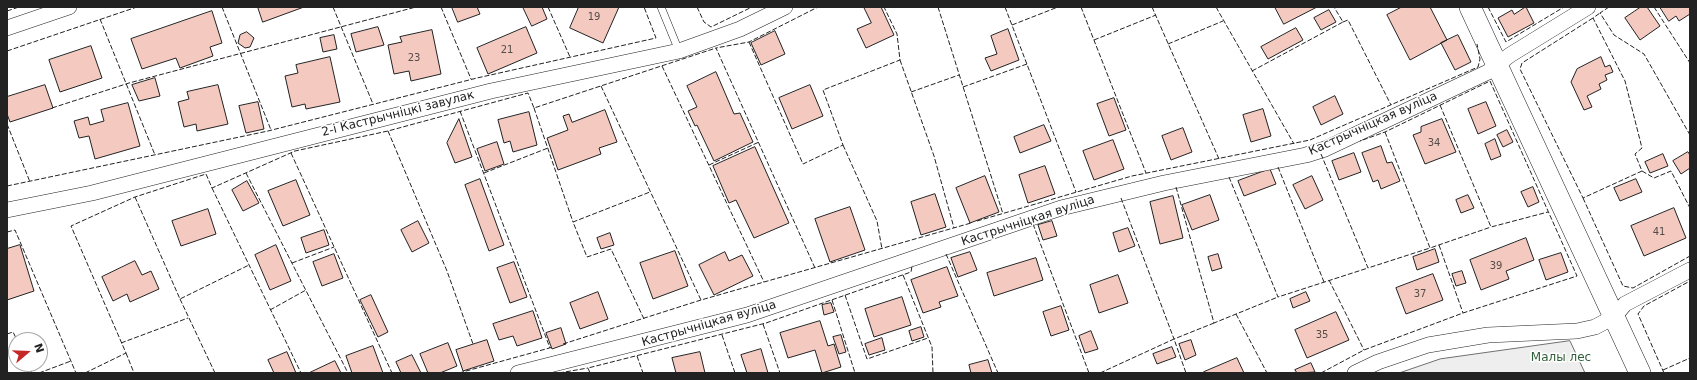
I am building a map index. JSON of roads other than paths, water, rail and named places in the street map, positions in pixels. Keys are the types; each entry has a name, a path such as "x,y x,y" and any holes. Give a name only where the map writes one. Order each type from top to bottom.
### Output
{"main road":[{"path":"1470,7 1640,373"}],"street":[{"path":"7,28 69,7"},
{"name":"2-і Кастрычніцкі завулак","path":"7,210 100,191 491,91 679,51 740,29 785,7"},
{"name":"Кастрычніцкая вуліца","path":"518,373 747,315 1061,208 1164,184 1306,155 1365,131 1488,72 1497,64 1588,7"},
{"path":"1355,373 1378,362 1428,345 1488,335 1577,331 1595,327 1614,316 1626,304 1690,270"}],"lane":[{"path":"661,7 679,51"}],"park label":[{"name":"Малы лес","path":"1561,358"}]}
